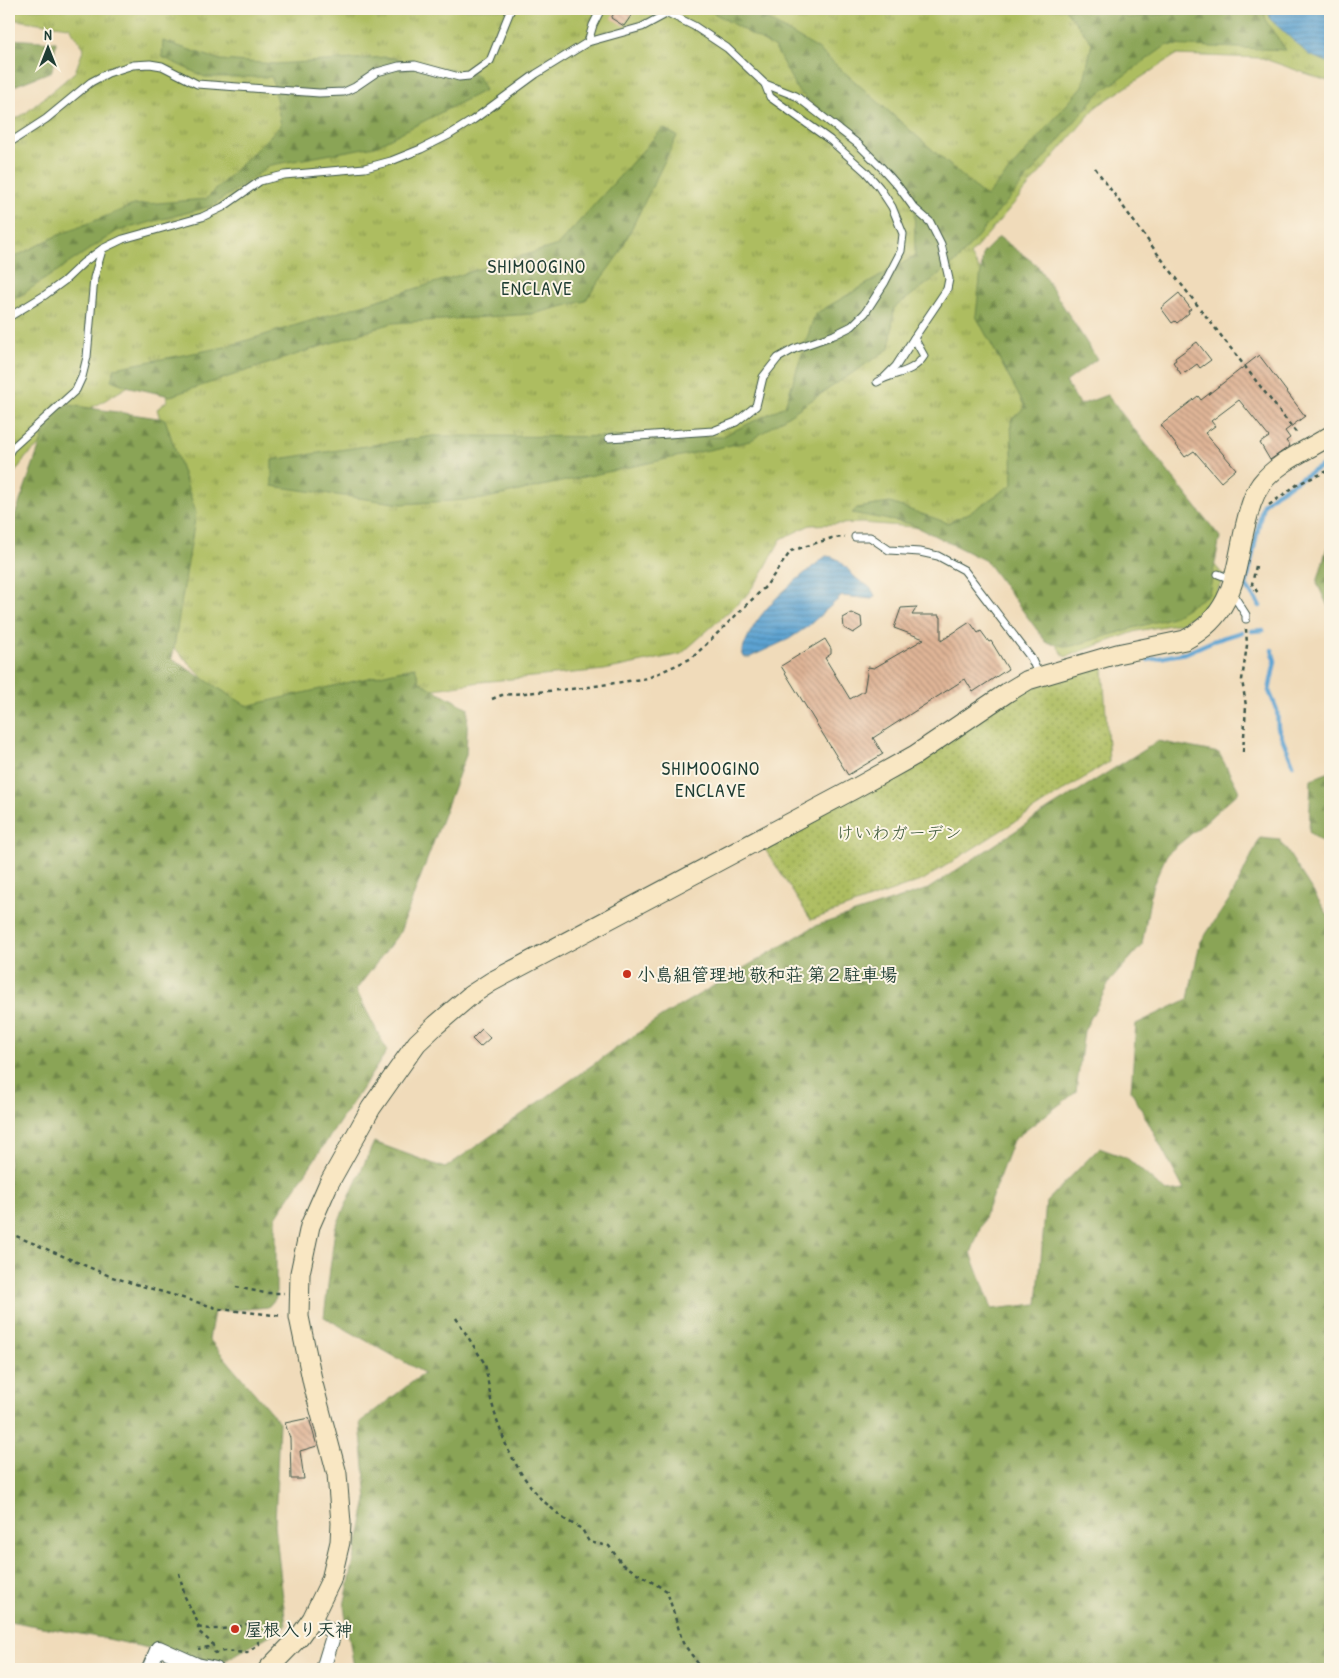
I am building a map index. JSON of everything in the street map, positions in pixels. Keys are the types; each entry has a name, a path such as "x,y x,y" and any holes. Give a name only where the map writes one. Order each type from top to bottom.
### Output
{"street":[{"path":"268,1669 299,1637 312,1619 327,1590 336,1561 341,1533 340,1494 337,1474 313,1384 299,1317 298,1293 304,1249 310,1226 328,1185 371,1108 417,1043 453,1009 491,982 898,764 1028,680 1118,654 1185,640 1204,628 1223,606 1227,582 1250,503 1261,484 1276,469 1330,436"},
{"path":"312,1619 334,1633 323,1669"},
{"path":"149,1669 158,1648 191,1655 216,1669"}],"lane":[{"path":"9,143 46,119 90,82 108,73 133,66 150,64 162,66 197,84 319,93 344,92 377,72 399,66 415,65 459,77 468,76 490,61 511,9"},
{"path":"588,42 593,25 601,9"},
{"path":"9,317 45,295 102,249 122,239 202,218 223,207 260,181 284,175 365,168 421,150 449,135 536,74 588,42 642,27 666,11 694,26 727,48 765,84 796,96 858,144 898,186 914,208 930,222 941,244 949,279 947,289 896,366 884,378"},
{"path":"609,438 713,431 736,422 756,406 763,377 778,358 794,349 834,335 852,326 866,313 901,251 903,234 892,207 879,187 866,172 841,150 770,97 765,84"},
{"path":"9,453 76,390 82,377 87,357 94,278 102,249"},
{"path":"877,382 906,372 920,362 924,356 914,338"},
{"path":"855,537 870,537 889,550 920,552 938,556 964,570 1031,658 1040,677"},
{"path":"1227,582 1246,615 1246,619"}],"path":[{"path":"1095,168 1308,449"},
{"path":"1268,507 1298,484 1330,470"},
{"path":"492,699 502,695 582,688 648,678 692,658 766,586 791,552 832,538 855,537"},
{"path":"1256,565 1252,584 1258,593"},
{"path":"1243,752 1246,706 1242,680 1247,645 1246,619"},
{"path":"9,1233 112,1277 220,1309 299,1317"},
{"path":"236,1286 264,1293"},
{"path":"456,1318 485,1364 491,1400 497,1421 508,1450 522,1475 546,1503 564,1519 582,1529 588,1542 609,1546 622,1564 667,1591 683,1643 702,1669"},
{"path":"179,1573 185,1597 198,1623 198,1631 213,1646 198,1649 191,1655"},
{"path":"191,1655 196,1657 218,1652 247,1653 259,1644 249,1623 245,1626 216,1629 198,1627"}],"green space":[{"path":"9,9 1330,9 1330,82 1262,58 1176,55 1097,106 970,255 1083,418 1146,484 1224,576 1212,603 1181,623 1137,631 1065,657 994,560 962,539 914,527 862,523 810,525 781,539 760,577 745,597 681,654 604,670 480,682 349,702 248,725 167,640 183,498 157,409 167,401 164,379 144,377 63,425 26,457 9,481 9,123 27,112 75,72 84,48 69,27 9,19"},
{"path":"707,9 749,9 818,49 986,197 1083,86 1092,43 1065,9 1113,9 1128,18 1207,9 1264,9 1266,21 1286,50 1167,45 1098,94 956,262 894,308 890,348 750,441 482,499 402,504 272,486 272,460 433,436 721,437 785,406 815,314 915,256 914,188 798,91 775,48"},
{"path":"9,39 56,42 52,71 9,88"},
{"path":"163,41 220,60 276,64 387,57 477,75 485,90 375,146 271,165 212,206 117,231 9,303 9,260 54,237 134,205 206,199 281,125 272,77 205,77 162,57"},
{"path":"663,128 677,136 619,254 585,301 532,314 392,323 170,396 130,387 111,380 115,368 225,347 558,245"},
{"path":"999,237 1037,265 1097,359 1066,382 1080,405 1107,395 1220,537 1209,594 1172,617 1068,647 1046,642 986,561 911,524 852,513 857,508 890,503 948,523 971,512 1013,484 1011,420 1025,407 976,316 983,253"},
{"path":"55,403 165,419 196,513 172,659 247,706 415,667 420,682 468,708 466,755 400,932 356,990 387,1051 276,1217 276,1298 268,1307 214,1312 209,1339 279,1422 275,1525 286,1626 219,1664 108,1639 9,1621 9,532"},
{"path":"1330,545 1330,611 1317,583 1327,547"},
{"name":"けいわガーデン","path":"1100,664 1103,668 1109,762 923,880 811,920 763,846 1021,691"},
{"path":"1158,741 1219,753 1239,791 1167,854 1152,887 1142,945 1110,981 1084,1031 1076,1092 1013,1140 971,1253 992,1309 1037,1304 1046,1202 1099,1148 1127,1158 1166,1192 1184,1190 1131,1090 1136,1024 1188,999 1200,943 1233,894 1260,838 1280,840 1330,918 1330,1669 359,1669 353,1662 344,1606 367,1500 360,1422 424,1373 324,1317 335,1229 374,1142 445,1168 661,1017 815,926 928,889 1041,814"},
{"path":"1330,772 1330,849 1309,832 1311,779"}],"water":[{"path":"1268,9 1330,9 1330,63 1309,55 1270,19"},
{"path":"826,556 840,561 858,580 869,586 875,596 872,599 842,596 807,627 789,639 750,657 744,657 742,652 756,622 776,598"}],"building":[{"path":"617,9 626,9 633,13 624,26 611,18"},
{"path":"1179,293 1191,309 1177,323 1175,321 1172,323 1161,308"},
{"path":"1197,342 1211,360 1200,368 1197,364 1181,374 1173,362 1176,360 1175,358"},
{"path":"1259,355 1305,416 1285,431 1290,438 1286,441 1290,446 1270,460 1260,443 1269,437 1239,400 1211,421 1215,426 1205,433 1236,469 1221,482 1194,451 1185,457 1161,425 1198,396 1201,400"},
{"path":"917,607 912,615 939,615 941,617 941,641 970,622 978,633 981,631 989,642 991,641 1008,669 973,692 965,679 873,738 883,754 848,775 781,666 825,639 831,649 831,654 825,658 850,699 864,691 868,667 874,668 924,639 894,628 901,608"},
{"path":"852,613 861,617 862,627 853,633 844,628 843,618"},
{"path":"482,1029 490,1038 480,1047 472,1039"},
{"path":"309,1418 317,1446 300,1451 304,1479 291,1479 290,1438 285,1423"}],"waterway":[{"path":"1260,606 1246,586 1263,504 1276,493 1330,461"},
{"path":"1252,631 1263,630"},
{"path":"1148,660 1186,653 1213,641 1242,632"},
{"path":"1272,650 1275,661 1269,691 1277,710 1278,728 1293,764"}],"place":[{"name":"小島組管理地 敬和荘 第２駐車場","path":"627,974"},
{"name":"屋根入り天神","path":"235,1629"}],"district":[{"name":"SHIMOOGINO ENCLAVE","path":"537,277"},
{"name":"SHIMOOGINO ENCLAVE","path":"711,779"}]}
